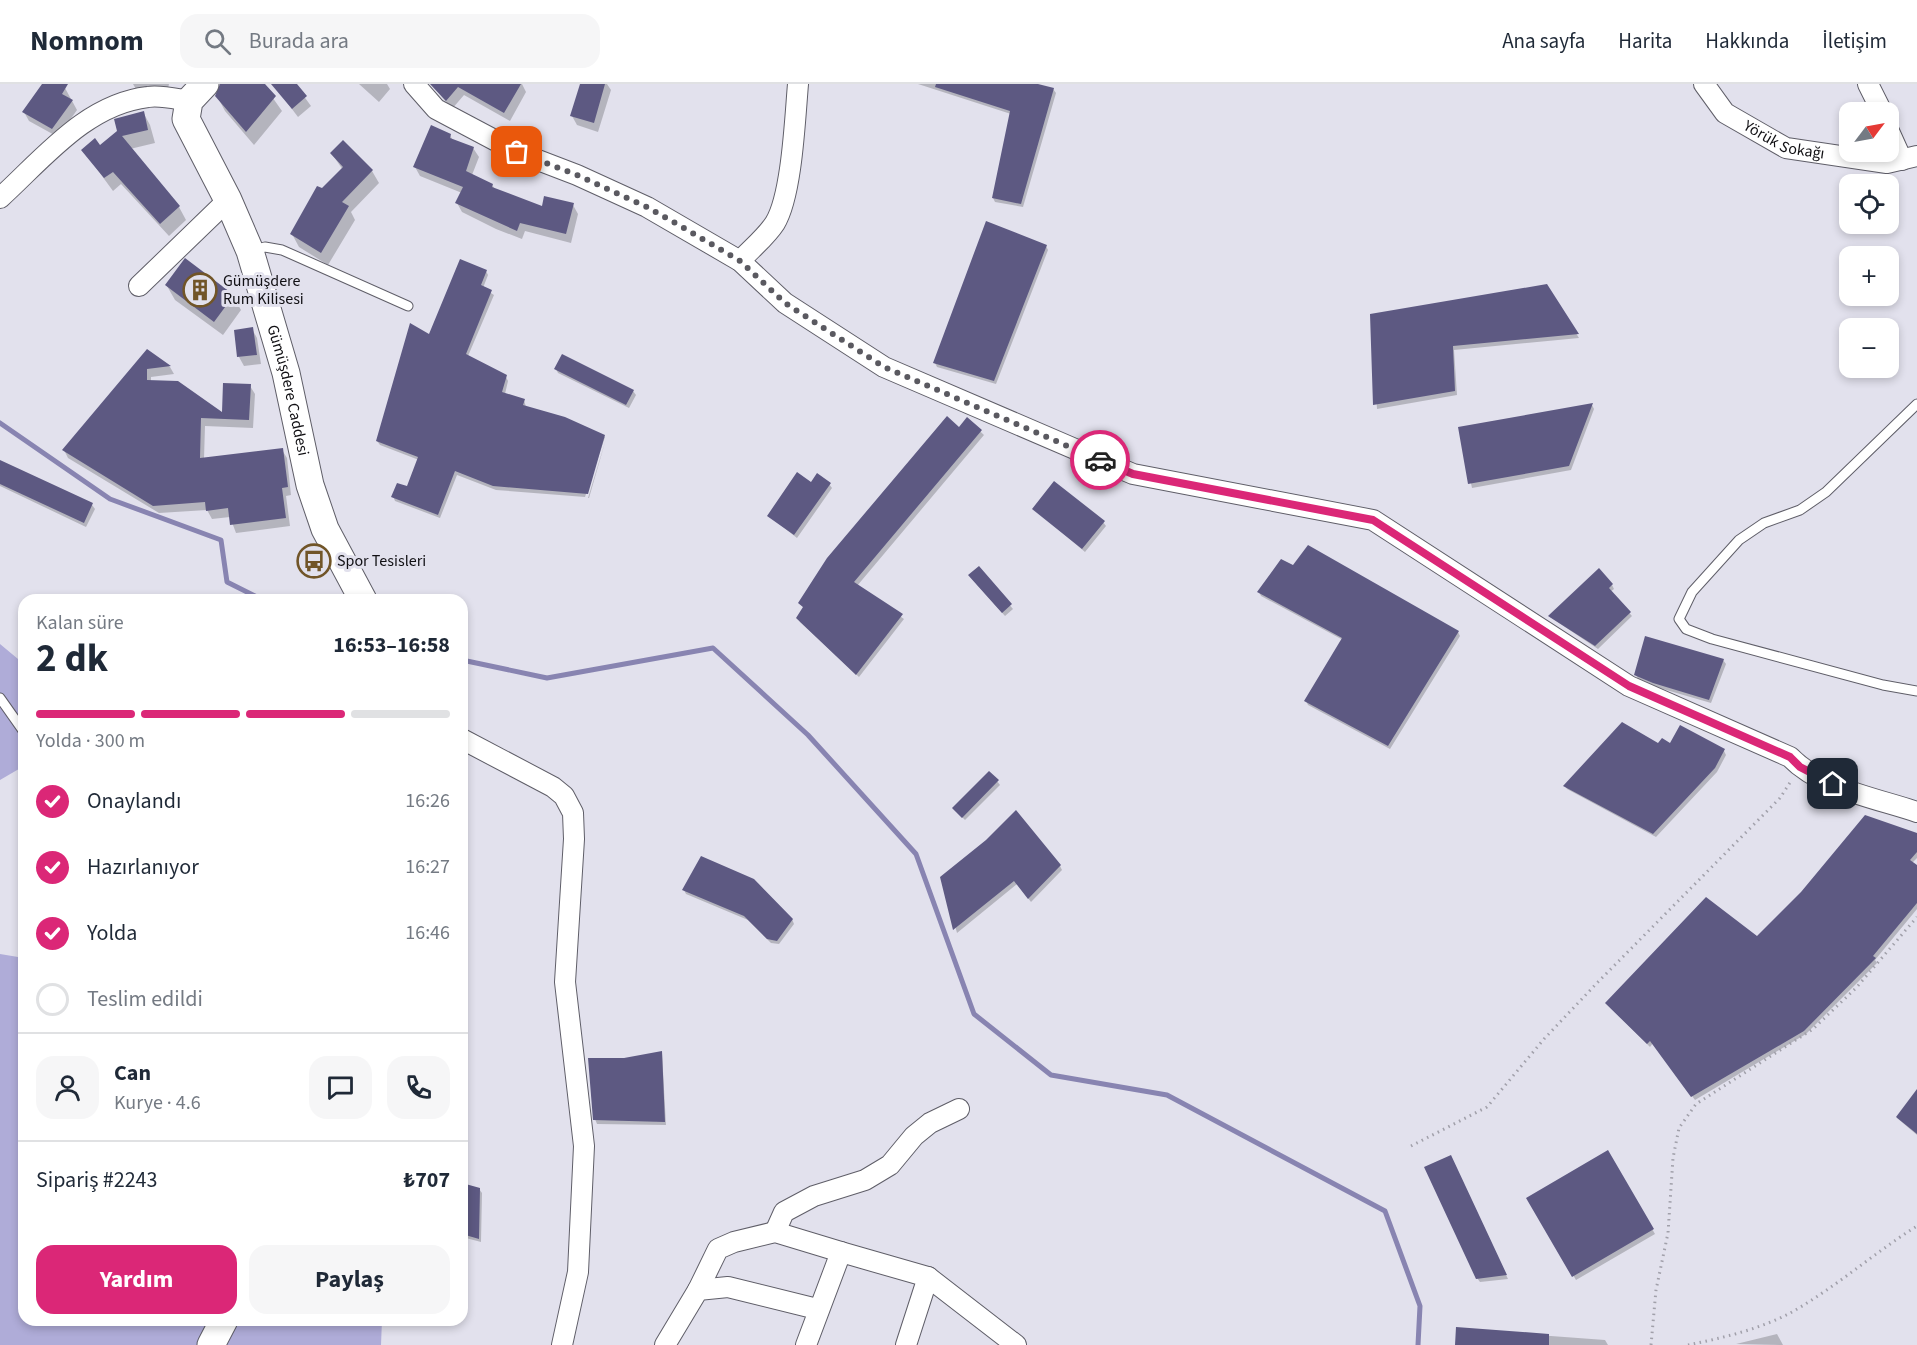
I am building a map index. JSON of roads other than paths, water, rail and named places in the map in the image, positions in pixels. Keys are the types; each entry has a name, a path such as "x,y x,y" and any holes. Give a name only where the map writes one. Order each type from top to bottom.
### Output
{"street":[{"path":"414,84 436,109 517,152 577,175 647,207 740,261 785,303 884,367 1133,474 1373,520 1629,686 1790,757 1800,767 1833,784 1917,812"},
{"path":"740,261 775,224 782,207 793,148 798,84"},
{"name":"Yörük Sokağı","path":"1704,84 1725,113 1786,148 1887,163 1909,158"},
{"path":"1868,84 1876,102"},
{"path":"0,198 84,121 117,104 149,96 186,92"},
{"name":"Gümüşdere Caddesi","path":"186,92 186,119 228,200 250,250 289,383 310,485 325,529 360,594"},
{"path":"1899,144 1909,158"},
{"path":"139,286 228,200"},
{"path":"468,742 554,787 564,796 573,813 574,839 565,982 584,1146 578,1272 562,1345"},
{"path":"776,1232 784,1212 814,1196 865,1180 890,1165 914,1136 930,1122 959,1109"},
{"path":"665,1345 698,1290 718,1250 734,1242 776,1232 928,1277 1016,1345"},
{"path":"806,1345 841,1252"},
{"path":"906,1345 928,1277"},
{"path":"698,1290 728,1287 818,1309"},
{"path":"211,1345 221,1326"}],"lane":[{"path":"250,250 265,247 282,250 408,306"},
{"path":"1917,404 1826,492 1800,510 1764,523 1739,540 1692,592 1679,619 1686,629 1712,639 1883,685 1917,691"},
{"path":"0,698 18,724"}],"waterway":[{"path":"0,423 110,499 221,540 227,582 251,594"},
{"path":"468,661 547,678 713,648 808,735 916,854 974,1014 1051,1075 1167,1095 1385,1211 1420,1306 1418,1345"}],"place":[{"name":"Gümüşdere Rum Kilisesi","path":"200,290"},
{"name":"Spor Tesisleri","path":"314,561"}]}
